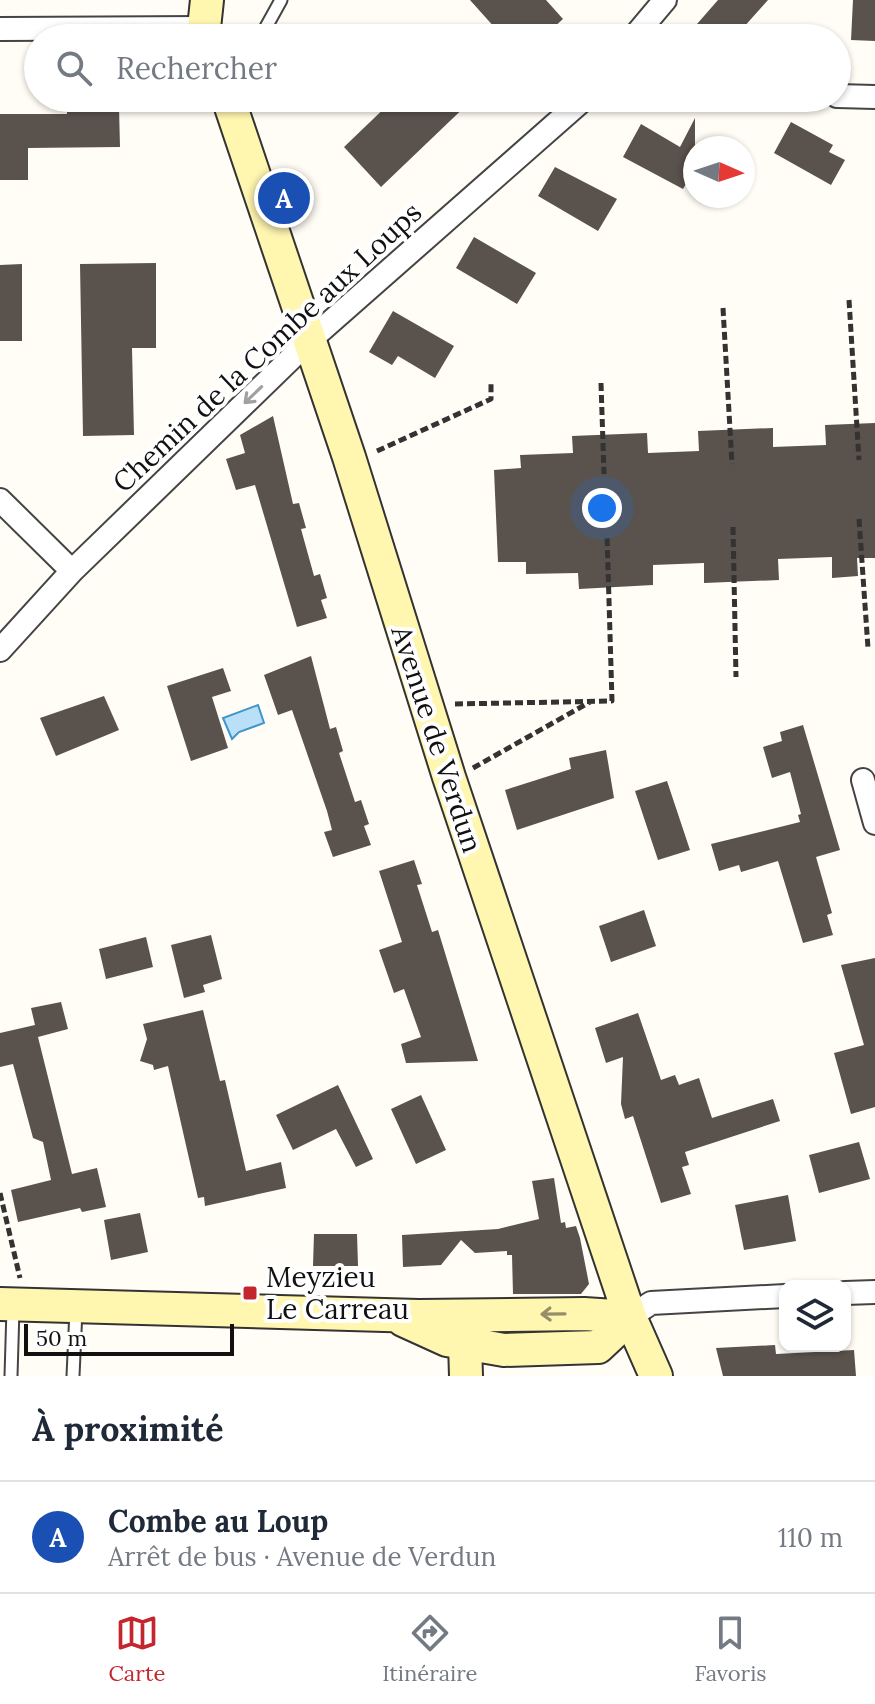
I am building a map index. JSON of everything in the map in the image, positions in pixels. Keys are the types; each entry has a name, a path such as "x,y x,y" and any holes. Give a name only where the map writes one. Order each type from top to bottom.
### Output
{"main road":[{"name":"Avenue de Verdun","path":"233,112 349,457 426,709 630,1317 656,1376"},
{"path":"14,1304 392,1315 447,1340 458,1329"},
{"path":"458,1329 504,1350 598,1347 630,1317"},
{"path":"458,1329 466,1376"}],"street":[{"path":"645,24 665,0"},
{"path":"147,24 206,22"},
{"path":"0,29 24,28"},
{"path":"851,96 875,97"},
{"name":"Chemin de la Combe aux Loups","path":"0,650 72,571 309,341 569,112"},
{"path":"0,500 72,571"},
{"path":"863,780 875,823"},
{"path":"851,1293 875,1292"},
{"path":"630,1317 651,1303 779,1296"}],"lane":[{"path":"268,24 281,0"},
{"path":"11,1376 14,1304"},
{"path":"73,1376 77,1305"}],"path":[{"path":"849,300 859,460"},
{"path":"723,308 732,464"},
{"path":"601,383 604,474"},
{"path":"349,457 370,454 491,399 491,384"},
{"path":"859,519 868,648"},
{"path":"733,527 736,677"},
{"path":"426,709 452,704 612,701 607,534"},
{"path":"449,777 475,768 591,702"},
{"path":"0,1193 14,1304"}],"water":[{"path":"258,705 264,723 239,732 232,739 223,718"}],"building":[{"path":"470,0 546,0 563,19 557,24 491,24"},
{"path":"718,0 768,0 747,24 697,24"},
{"path":"853,0 875,0 875,41 851,40"},
{"path":"119,112 120,147 28,148 28,180 0,180 0,114"},
{"path":"380,112 459,112 381,187 344,147"},
{"path":"695,118 695,136 686,136"},
{"path":"791,122 833,145 829,152 845,160 831,185 774,153"},
{"path":"641,124 680,147 683,141 683,189 623,157"},
{"path":"555,167 617,199 598,231 538,196"},
{"path":"474,237 536,273 517,304 456,268"},
{"path":"156,263 156,348 132,348 134,435 83,436 80,264"},
{"path":"22,264 22,341 0,341 0,265"},
{"path":"393,311 454,346 435,378 398,356 392,365 369,352"},
{"path":"273,416 293,504 299,503 306,528 301,529 314,576 320,574 327,598 321,600 327,618 297,627 255,485 236,490 226,459 245,453 240,435"},
{"path":"875,423 875,558 857,558 858,576 832,578 832,557 778,559 779,580 704,583 704,563 653,565 653,585 579,589 578,573 526,574 526,562 498,562 494,470 521,468 520,455 573,453 572,436 647,433 648,453 699,451 698,431 773,428 773,447 826,445 825,425"},
{"path":"311,656 330,729 336,727 343,751 339,753 355,802 361,800 369,824 364,826 371,845 333,857 324,832 332,830 327,811 292,710 278,715 264,675"},
{"path":"223,668 231,691 212,697 228,748 191,761 167,686"},
{"path":"104,696 119,730 56,756 40,718"},
{"path":"803,725 840,850 816,857 832,913 827,915 833,935 803,943 778,861 741,872 739,865 719,871 711,844 800,822 798,815 801,814 790,772 772,778 763,747 782,741 780,732"},
{"path":"606,750 614,798 517,830 505,790 571,769 569,758"},
{"path":"667,781 690,850 658,860 635,791"},
{"path":"414,860 422,884 417,885 432,932 438,930 478,1061 406,1063 401,1044 421,1037 404,989 394,993 379,950 402,942 379,871"},
{"path":"644,910 656,946 611,962 599,926"},
{"path":"211,935 222,979 203,985 205,992 184,998 171,945"},
{"path":"146,937 153,967 106,979 99,949"},
{"path":"875,958 875,1107 851,1114 834,1053 864,1045 841,965"},
{"path":"61,1002 68,1029 38,1037 72,1174 97,1168 106,1207 82,1212 80,1208 18,1222 11,1190 51,1180 43,1142 33,1138 13,1064 0,1067 0,1033 35,1025 31,1008"},
{"path":"203,1010 220,1081 225,1080 246,1171 281,1162 286,1188 205,1206 204,1197 198,1198 168,1066 154,1070 153,1065 140,1061 147,1039 143,1024"},
{"path":"638,1013 661,1080 675,1075 679,1085 699,1078 712,1118 773,1099 780,1121 685,1152 689,1165 682,1167 691,1194 661,1203 633,1116 625,1119 621,1104 623,1057 606,1063 595,1028"},
{"path":"338,1085 373,1159 356,1167 336,1129 293,1150 276,1115"},
{"path":"421,1095 446,1150 416,1164 391,1109"},
{"path":"859,1142 870,1179 819,1193 809,1155"},
{"path":"554,1178 561,1223 565,1222 566,1228 576,1226 580,1238 589,1284 581,1294 513,1294 512,1255 507,1255 507,1251 475,1253 461,1240 441,1265 403,1267 402,1235 498,1229 539,1219 532,1181"},
{"path":"788,1195 796,1241 744,1250 735,1205"},
{"path":"140,1213 148,1252 111,1260 104,1220"},
{"path":"314,1234 357,1234 358,1266 313,1266"},
{"path":"775,1345 776,1354 854,1350 856,1376 723,1376 716,1348"}],"place":[{"name":"Combe au Loup","path":"284,198"},
{"name":"Meyzieu Le Carreau","path":"250,1293"}]}
